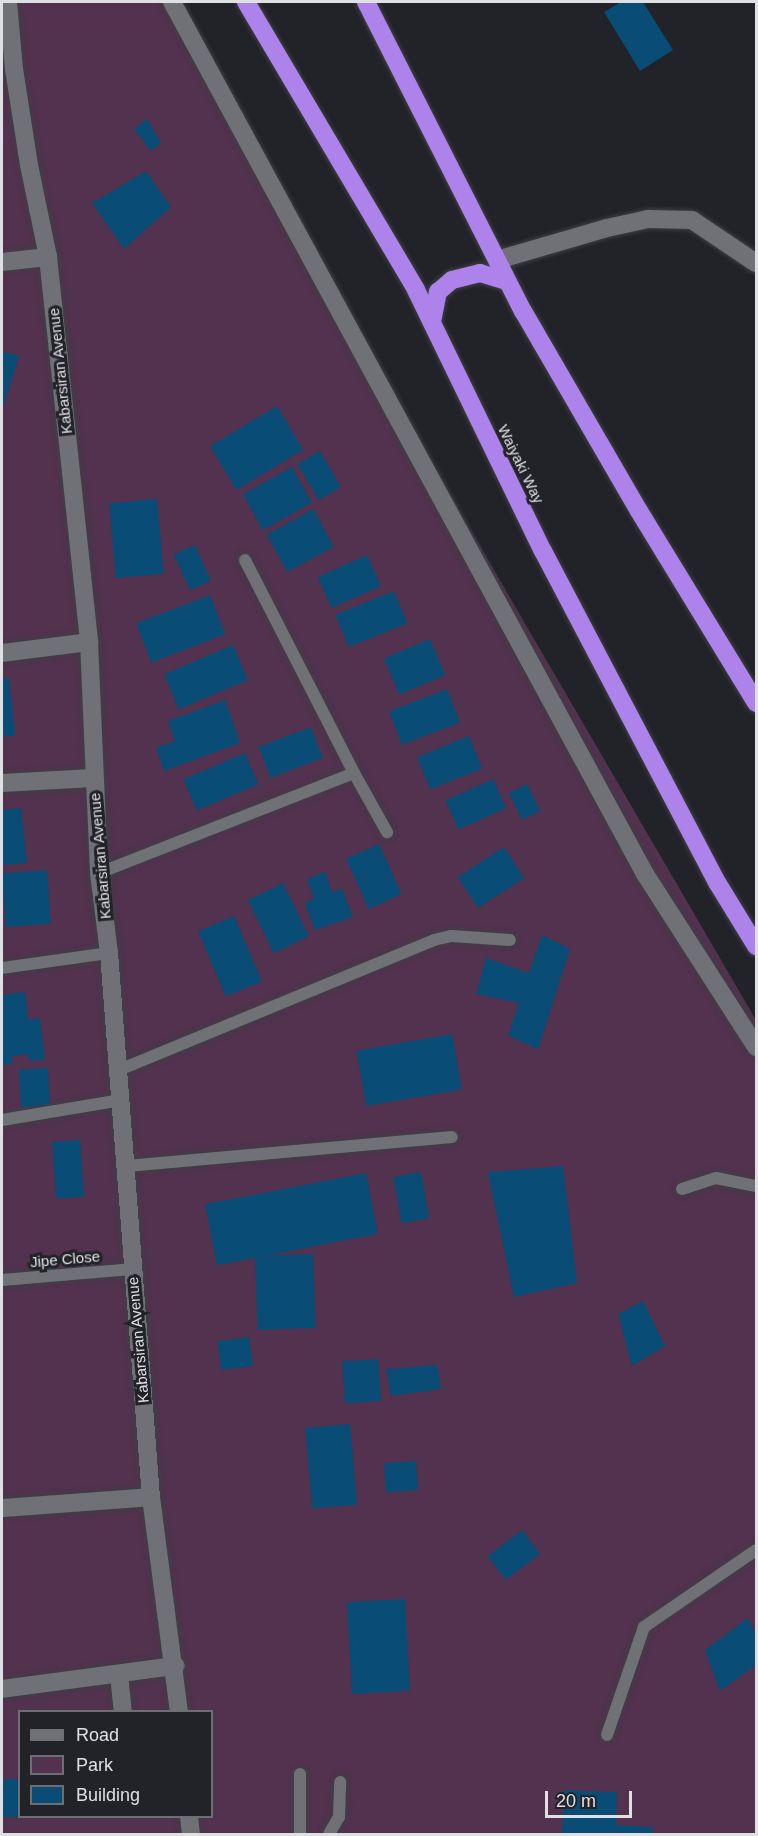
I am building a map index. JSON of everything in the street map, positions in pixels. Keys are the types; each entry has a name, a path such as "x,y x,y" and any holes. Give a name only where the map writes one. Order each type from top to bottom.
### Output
{"highway":[{"name":"Waiyaki Way","path":"246,2 416,291 543,551 718,884 756,946"},
{"path":"366,2 507,281 633,501 756,704"},
{"path":"432,322 438,292 452,280 480,273 507,281"}],"street":[{"name":"Kabarsiran Avenue","path":"8,2 19,101 48,257 89,642 93,778 99,873 109,953 127,1166 132,1269 151,1497 175,1666 179,1710"},
{"path":"172,2 645,874 756,1047"},
{"path":"497,260 607,228 648,219 692,220 756,263"},
{"path":"2,262 48,257"},
{"path":"2,653 89,642"},
{"path":"2,783 93,778"},
{"path":"2,1508 151,1497"},
{"path":"2,1689 175,1666"},
{"path":"119,1675 123,1710"},
{"path":"189,1818 191,1834"}],"lane":[{"path":"245,560 354,773 387,832"},
{"path":"99,873 354,773"},
{"path":"119,1071 434,940 462,936 510,940"},
{"path":"2,968 109,953"},
{"path":"2,1120 121,1100"},
{"path":"127,1166 452,1137"},
{"path":"682,1189 716,1178 756,1186"},
{"name":"Jipe Close","path":"2,1280 132,1269"},
{"path":"607,1735 644,1627 756,1550"},
{"path":"300,1774 300,1834"},
{"path":"329,1834 339,1817 340,1782"}],"green space":[{"path":"2,2 163,2 756,1020 756,1834 2,1834"}],"building":[{"path":"621,2 643,2 673,50 640,71 604,12"},
{"path":"147,119 161,143 151,151 134,129"},
{"path":"146,171 171,207 124,249 92,203"},
{"path":"2,351 19,356 2,411"},
{"path":"277,406 303,450 236,490 210,446"},
{"path":"320,451 341,487 318,500 297,464"},
{"path":"292,467 312,503 263,530 243,494"},
{"path":"157,499 164,574 116,578 109,503"},
{"path":"313,509 334,547 287,572 267,535"},
{"path":"195,545 211,581 190,590 174,554"},
{"path":"367,555 381,586 331,608 318,577"},
{"path":"394,591 407,623 349,647 336,615"},
{"path":"210,595 225,634 151,663 136,623"},
{"path":"430,639 445,675 399,694 384,659"},
{"path":"233,645 248,680 179,709 164,674"},
{"path":"2,678 9,678 15,735 2,737"},
{"path":"447,689 460,723 402,745 389,711"},
{"path":"225,700 240,743 164,771 156,748 175,741 168,721"},
{"path":"311,727 323,758 271,778 259,747"},
{"path":"469,736 482,768 430,789 417,757"},
{"path":"245,753 258,784 197,810 183,779"},
{"path":"493,779 506,808 459,829 445,800"},
{"path":"527,784 540,811 522,820 509,793"},
{"path":"21,808 27,863 2,865 2,810"},
{"path":"379,844 401,894 368,909 346,859"},
{"path":"504,847 524,878 478,908 458,877"},
{"path":"47,870 51,924 6,927 2,873"},
{"path":"325,872 332,892 342,889 353,917 315,930 305,903 314,899 307,879"},
{"path":"283,883 309,936 274,953 248,900"},
{"path":"234,916 262,981 226,997 198,931"},
{"path":"542,935 570,949 538,1049 508,1036 519,1003 476,994 486,958 529,973"},
{"path":"25,992 28,1020 40,1018 45,1060 29,1061 28,1054 12,1056 12,1064 2,1065 2,995"},
{"path":"452,1034 462,1089 366,1106 356,1051"},
{"path":"48,1068 50,1106 21,1107 19,1070"},
{"path":"80,1140 84,1197 56,1199 52,1142"},
{"path":"563,1166 577,1283 514,1297 488,1172"},
{"path":"421,1172 429,1218 402,1223 393,1177"},
{"path":"366,1173 378,1234 217,1265 205,1204"},
{"path":"313,1254 316,1328 258,1330 255,1256"},
{"path":"643,1301 665,1346 632,1366 618,1314"},
{"path":"249,1337 253,1366 221,1370 217,1341"},
{"path":"378,1359 381,1401 345,1403 342,1362"},
{"path":"437,1365 441,1389 391,1396 386,1369"},
{"path":"350,1424 357,1505 312,1509 305,1428"},
{"path":"416,1461 418,1490 386,1492 384,1463"},
{"path":"522,1530 540,1554 506,1580 488,1556"},
{"path":"405,1599 410,1691 352,1694 347,1602"},
{"path":"748,1618 756,1635 756,1665 720,1691 705,1650"},
{"path":"2,1779 18,1779 18,1817 2,1817"},
{"path":"564,1790 617,1792 616,1825 653,1827 653,1834 562,1834"}]}
